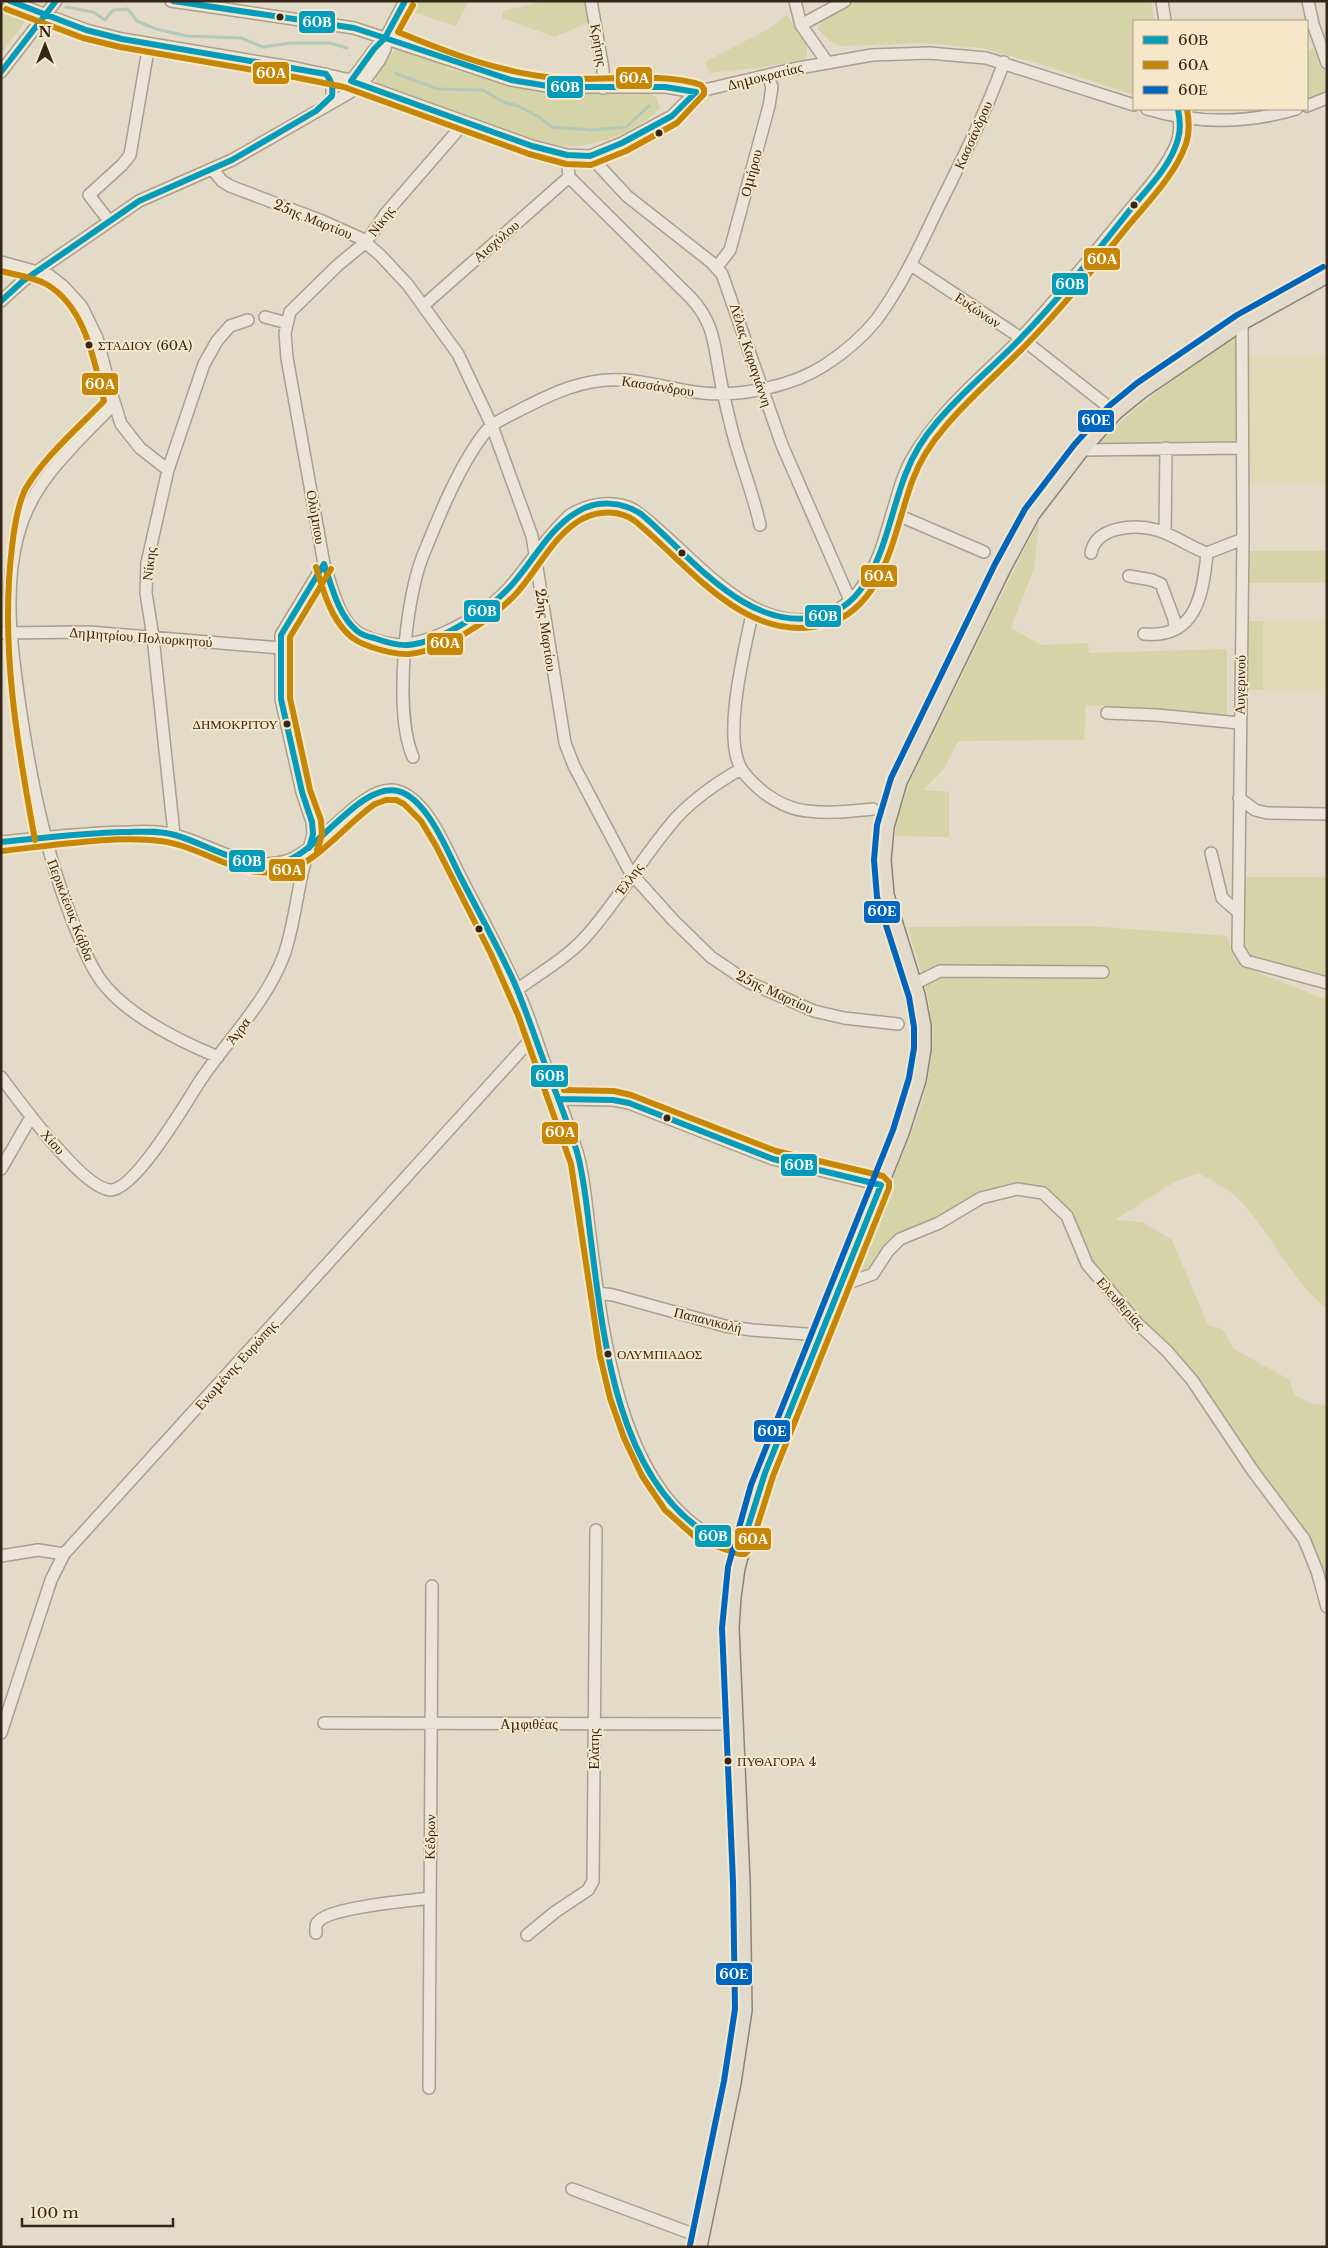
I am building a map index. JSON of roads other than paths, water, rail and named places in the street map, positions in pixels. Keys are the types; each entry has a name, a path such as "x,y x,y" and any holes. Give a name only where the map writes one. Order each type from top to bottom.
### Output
{"main road":[{"path":"700,2242 733,2083 744,2010 742,1892 734,1724 732,1612 735,1582 742,1546 764,1473 881,1186 908,1115 920,1068 922,1026 914,984 892,916 884,884 883,848 890,806 909,761 1003,568 1032,514 1081,450 1115,412 1142,390 1242,322 1327,275"}],"street":[{"path":"9,1 96,33 148,44 326,74 356,82 465,122 567,155 590,156 622,143 672,116 696,92"},
{"path":"1,72 56,1"},
{"path":"171,1 240,6 354,28 386,37 511,80 554,87 665,88 696,92"},
{"path":"1,301 38,271 148,196 213,170 340,99 356,82 374,49 386,37 405,1"},
{"name":"Κρήτης","path":"591,1 603,69 603,88"},
{"path":"795,1 801,25 827,62"},
{"path":"801,25 845,1"},
{"path":"1162,1 1165,20"},
{"path":"1308,1 1313,24 1327,63"},
{"path":"109,221 89,195 122,165 130,155 148,44"},
{"name":"Δημοκρατίας","path":"696,92 827,62 872,55 916,53 971,56 1004,62 1133,105"},
{"name":"Κασσάνδρου","path":"413,757 409,747 403,703 406,645 413,586 428,542 450,492 476,447 492,426 537,400 589,381 624,380 704,393 762,389 796,380 823,366 856,343 877,319 911,265 975,132 1004,62"},
{"path":"326,74 332,83 332,96"},
{"name":"Ομήρου","path":"717,267 730,250 769,106 772,87 768,76"},
{"path":"316,111 332,96 356,82"},
{"path":"1308,106 1327,98"},
{"path":"1155,110 1179,113 1210,121 1234,121 1265,117 1292,110"},
{"name":"Ολύμπου","path":"289,317 285,333 287,358 324,564 335,597 345,618 360,633 380,641 406,645 445,633 482,610 508,589 563,522 575,512 596,505 622,505 641,515 753,609 781,618 808,619 831,613 850,600 873,570 905,474 922,442 948,411 1021,338 1089,260 1154,180 1176,145 1180,131 1179,113"},
{"name":"Νίκης","path":"289,317 338,265 366,242 386,213 465,122"},
{"path":"567,155 569,177 702,310 715,340 723,393 760,525"},
{"name":"Λέλας Καραγιάννη","path":"590,156 627,196 717,267 726,282 782,445 850,600"},
{"name":"25ης Μαρτίου","path":"213,170 222,181 230,186 339,228 366,242 396,271 424,304 462,361 492,426 528,525 536,556 556,692 566,743 574,766 633,875 698,945 722,965 748,982 783,999 822,1013 844,1018 898,1024"},
{"name":"Αισχύλου","path":"424,304 569,177"},
{"path":"1,262 38,271 60,283 88,315 101,350 114,404 121,424 129,436 146,453 168,470"},
{"name":"Ευζώνων","path":"911,265 1021,338 1115,412"},
{"path":"265,317 289,317"},
{"name":"Νίκης","path":"174,834 153,637 146,593 147,563 168,470 204,364 217,341 230,326 248,320"},
{"name":"Αυγερινού","path":"1242,322 1243,539 1239,723 1238,948 1246,961 1327,983"},
{"name":"Περικλέους Κάβδα","path":"114,404 52,469 33,495 16,544 6,633 13,660 29,765 44,838 60,889 90,962 108,988 161,1030 218,1057"},
{"path":"1165,533 1166,448"},
{"path":"1081,450 1242,448"},
{"path":"893,512 984,552"},
{"path":"1091,553 1096,540 1111,531 1145,528 1165,533 1207,553 1243,539"},
{"path":"1144,634 1159,636 1181,627 1193,615 1205,578 1207,553"},
{"name":"Άγρα","path":"117,1188 133,1176 148,1160 270,985 284,956 313,834 312,822 302,792 281,699 281,635 324,564"},
{"path":"1129,576 1152,580 1161,584 1174,619 1175,628"},
{"path":"753,609 737,688 734,726 736,753 741,769 773,799 791,807 806,811 842,812 873,809"},
{"name":"Δημητρίου Πολιορκητού","path":"6,633 89,632 280,648"},
{"path":"1107,713 1157,715 1239,723"},
{"name":"Έλλης","path":"517,990 557,961 589,934 645,857 678,817 718,783 741,769"},
{"path":"1,842 121,832 154,832 174,834 236,858 260,863 288,861 310,848 377,793 390,790 407,796 419,805 432,824 517,990 559,1099 578,1155 598,1293 624,1416 648,1472 663,1493 688,1519 710,1534 742,1546"},
{"path":"1240,798 1255,810 1267,814 1327,814"},
{"path":"1211,853 1222,898 1237,911"},
{"path":"914,984 940,971 1102,972"},
{"name":"Ενωμένης Ευρώπης","path":"1,1733 52,1580 64,1554 535,1035"},
{"name":"Χίου","path":"1,1077 31,1117 82,1173 100,1186 111,1190 117,1188"},
{"path":"559,1099 612,1100 629,1103 768,1157 881,1186"},
{"path":"1,1169 31,1117"},
{"name":"Ελευθερίας","path":"840,1286 873,1274 888,1251 900,1239 940,1223 981,1198 1017,1189 1043,1192 1067,1216 1087,1264 1137,1323 1167,1351 1192,1380 1253,1471 1304,1540 1317,1571 1327,1607"},
{"name":"Παπανικολή","path":"598,1293 613,1295 725,1326 772,1332 820,1335"},
{"name":"Ελάτης","path":"527,1935 592,1884 596,1530"},
{"path":"1,1556 38,1550 64,1554"},
{"name":"Κέδρων","path":"429,2088 432,1586"},
{"name":"Αμφιθέας","path":"324,1723 734,1724"},
{"path":"316,1933 316,1924 320,1920 342,1912 365,1906 430,1898"},
{"path":"572,2189 700,2242"}],"waterway":[{"path":"66,7 93,12 105,20 113,10 128,9 137,21 156,29 187,36 241,38 263,47 291,43 330,43 347,48"},
{"path":"395,73 438,89 483,90 503,102 518,106 539,117 552,127 591,130 626,127 649,106"}],"place":[{"name":"ΣΤΑΔΙΟΥ (60A)","path":"89,345"},
{"name":"ΔΗΜΟΚΡΙΤΟΥ","path":"287,724"},
{"name":"ΟΛΥΜΠΙΑΔΟΣ","path":"608,1354"},
{"name":"ΠΥΘΑΓΟΡΑ 4","path":"728,1761"}]}
